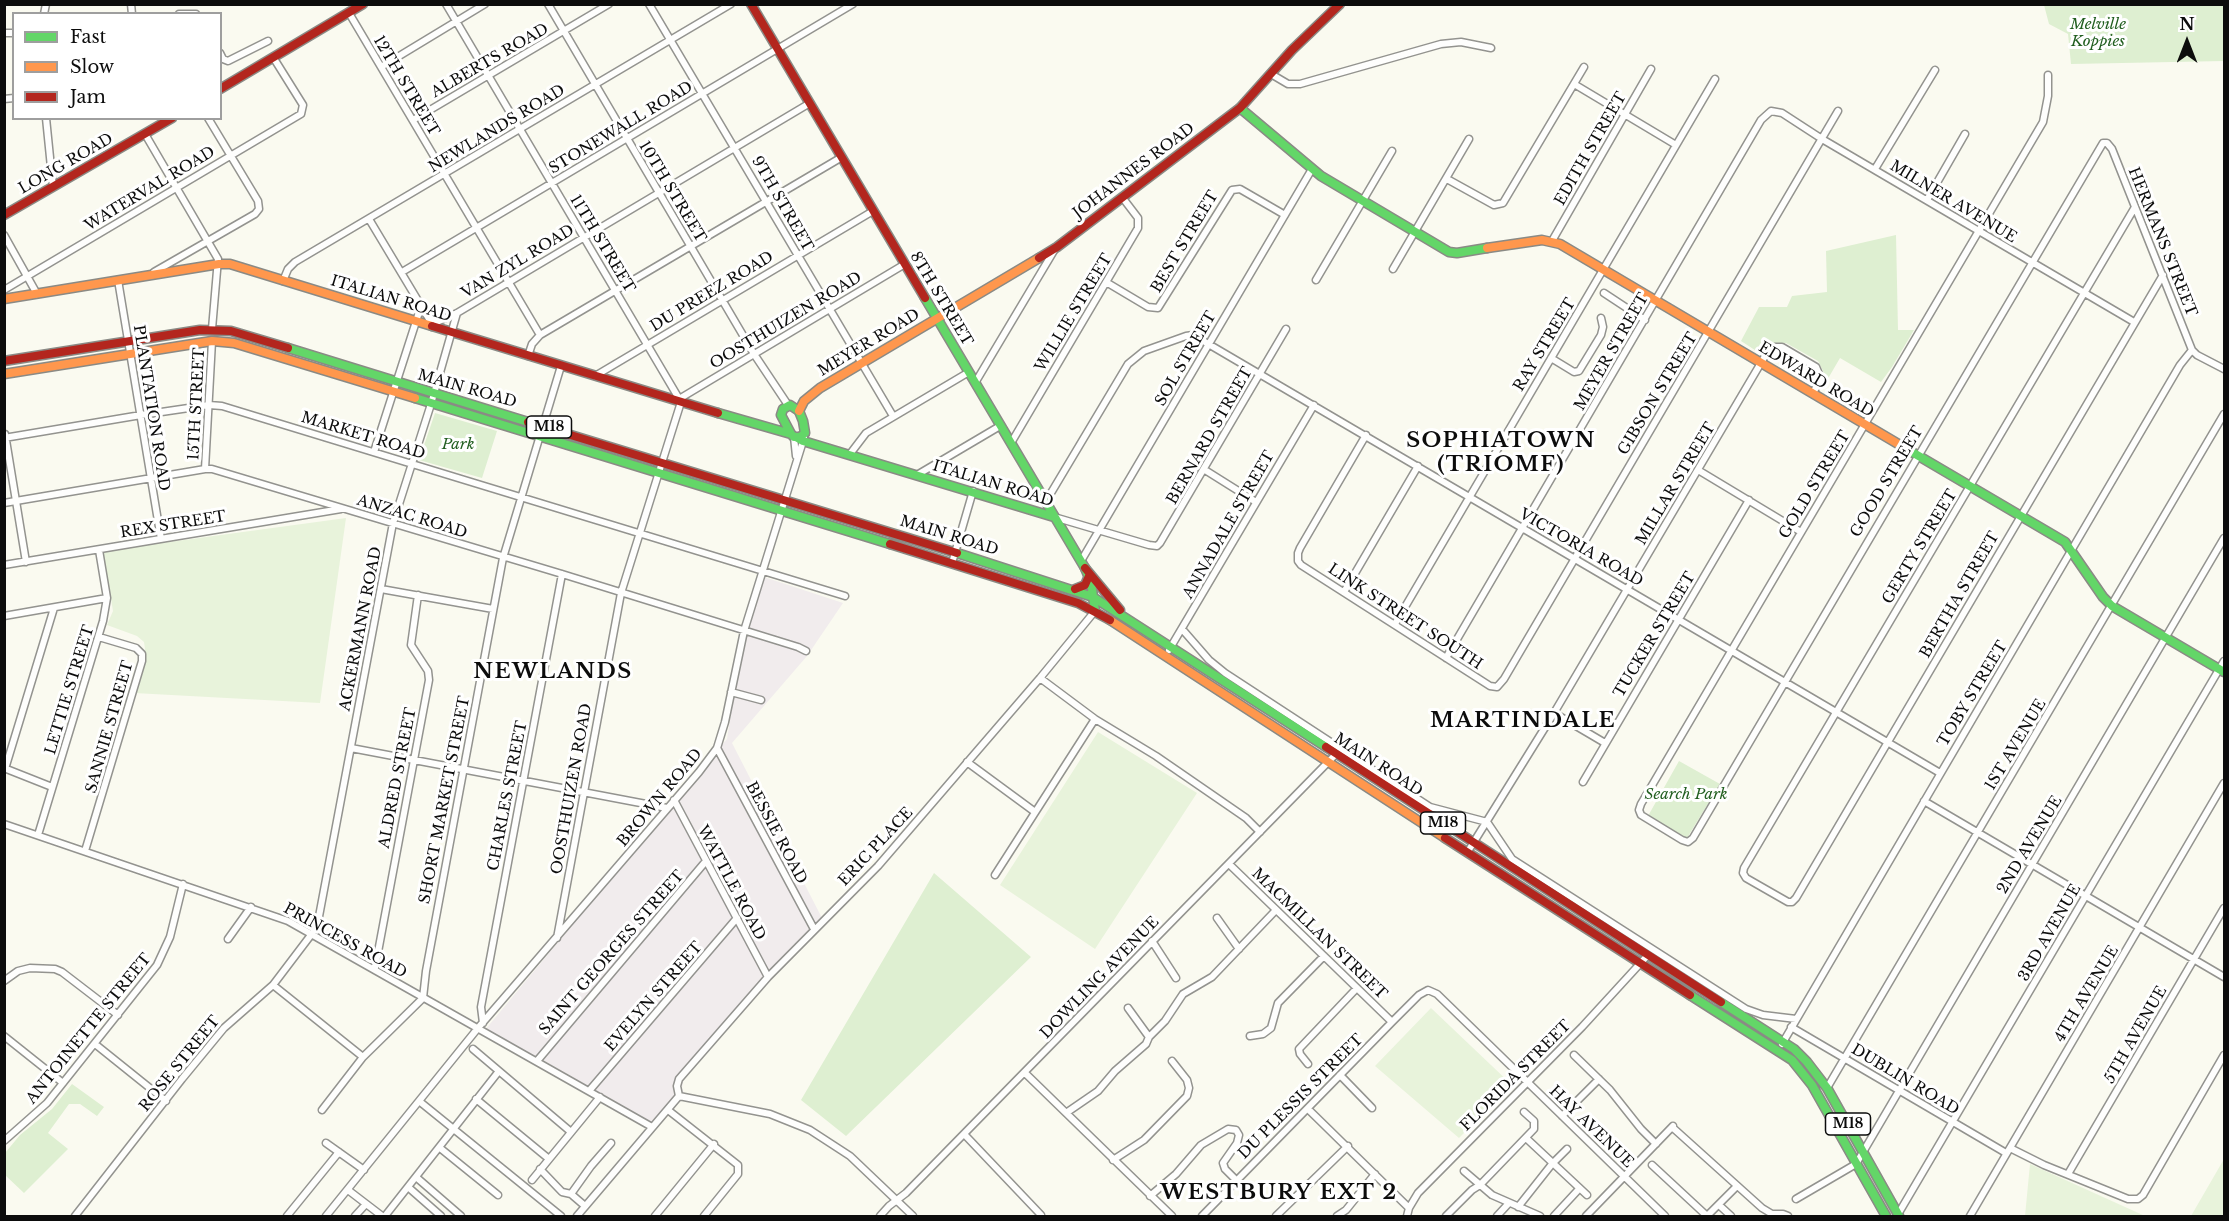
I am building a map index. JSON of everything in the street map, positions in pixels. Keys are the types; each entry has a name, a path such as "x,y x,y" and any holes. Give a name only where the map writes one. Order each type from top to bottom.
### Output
{"main road":[{"path":"222,88 363,4"},
{"name":"8TH STREET","path":"751,4 1085,569 1095,611"},
{"name":"JOHANNES ROAD","path":"1057,247 1240,108 1340,4"},
{"path":"1240,108 1312,169 1453,253 1542,240 1552,241"},
{"name":"LONG ROAD","path":"4,215 169,120"},
{"name":"EDWARD ROAD","path":"1552,241 2065,542 2103,597 2112,606"},
{"name":"MEYER ROAD","path":"799,411 804,401 820,388 1057,247"},
{"name":"ITALIAN ROAD","path":"4,299 230,264 415,321 432,324 594,376 680,400 763,428 799,435 830,448"},
{"name":"MAIN ROAD","path":"4,361 212,329 239,333 1075,589 1093,597 1126,618 1783,1041"},
{"name":"MAIN ROAD","path":"4,374 131,351 212,341 242,345 1057,595 1095,611 1467,853 1778,1051"},
{"name":"MEYER ROAD","path":"786,409 805,394 820,388"},
{"path":"786,409 799,411 799,435"},
{"path":"763,428 776,426 786,409"},
{"path":"786,409 799,435"},
{"name":"ITALIAN ROAD","path":"799,435 830,448 1054,517"},
{"path":"1075,589 1085,585 1085,569"},
{"path":"1085,569 1126,618"},
{"path":"2112,606 2223,668"},
{"name":"M18","path":"1783,1041 1807,1062 1827,1088 1898,1216"},
{"name":"M18","path":"1778,1051 1792,1060 1806,1075 1886,1216"}],"street":[{"name":"11TH STREET","path":"446,4 680,400"},
{"path":"381,68 485,4"},
{"name":"10TH STREET","path":"548,4 786,409"},
{"name":"ALBERTS ROAD","path":"413,120 609,4"},
{"name":"9TH STREET","path":"650,4 893,416"},
{"name":"NEWLANDS ROAD","path":"283,281 288,268 294,262 731,4"},
{"name":"STONEWALL ROAD","path":"402,272 852,5"},
{"name":"12TH STREET","path":"349,13 540,335"},
{"path":"222,56 228,61 268,41"},
{"path":"1271,74 1288,84 1300,84 1441,44 1461,42 1491,48"},
{"name":"WATERVAL ROAD","path":"4,290 303,112 303,105 273,57"},
{"path":"1447,178 1490,203 1500,205 1506,199 1584,67"},
{"name":"EDITH STREET","path":"1552,241 1651,69"},
{"path":"1875,169 1935,70"},
{"name":"GOLD STREET","path":"1690,841 1682,840 1645,818 1640,810 1641,804 2043,122 2048,96 2048,75"},
{"name":"RAY STREET","path":"1395,624 1715,79"},
{"path":"1574,84 1676,146"},
{"name":"VAN ZYL ROAD","path":"432,324 457,313 810,103"},
{"name":"MILNER AVENUE","path":"1761,120 1771,111 1779,112 2134,322"},
{"name":"GIBSON STREET","path":"1497,687 1504,679 1838,111"},
{"path":"46,120 53,187"},
{"path":"150,275 255,214 259,209 258,201 209,120"},
{"name":"MEYER STREET","path":"1446,658 1761,120"},
{"name":"15TH STREET","path":"145,134 209,241 219,264 212,329"},
{"path":"1927,200 1965,134"},
{"path":"1393,269 1469,139"},
{"name":"GOOD STREET","path":"1690,841 2099,147 2105,142 2109,144"},
{"name":"HERMANS STREET","path":"2109,144 2192,350"},
{"path":"1317,280 1392,151"},
{"path":"528,356 532,344 540,335 842,157"},
{"name":"SOL STREET","path":"1085,569 1099,531 1312,169"},
{"name":"BEST STREET","path":"1106,282 1148,307 1158,308 1232,190 1240,189 1285,215"},
{"name":"WILLIE STREET","path":"1011,443 1139,223 1122,197"},
{"name":"GERTY STREET","path":"1767,891 1744,876 1743,871 2135,207"},
{"name":"DU PREEZ ROAD","path":"594,376 873,211"},
{"path":"369,219 432,324"},
{"path":"4,235 37,294"},
{"name":"JOHANNES ROAD","path":"975,383 1057,247"},
{"name":"OOSTHUIZEN ROAD","path":"557,938 582,792 621,593 663,462 680,400 905,264"},
{"name":"BERTHA STREET","path":"1767,891 1788,902 1796,898 2163,275"},
{"name":"PLANTATION ROAD","path":"118,280 161,539"},
{"path":"1604,293 1645,320"},
{"path":"374,452 421,306"},
{"name":"VAN ZYL ROAD","path":"452,332 457,313"},
{"path":"1551,358 1577,373 1601,335 1603,327 1601,318"},
{"name":"BERNARD STREET","path":"1149,545 1157,546 1163,540 1286,329"},
{"name":"ACKERMANN ROAD","path":"312,934 318,924 393,523 452,332"},
{"path":"1046,503 1121,372 1133,358 1144,351 1186,336 1193,335 1208,344"},
{"name":"15TH STREET","path":"205,469 212,341"},
{"name":"VICTORIA ROAD","path":"1208,344 1940,773"},
{"path":"1761,362 1768,351 1779,347 1814,364 1819,374 1819,382 1813,393"},
{"path":"2192,350 2224,369"},
{"name":"TOBY STREET","path":"1778,1051 2180,365 2192,350"},
{"name":"MILLAR STREET","path":"1467,853 1554,713 1761,362"},
{"name":"SHORT MARKET STREET","path":"423,998 426,971 503,558 561,366"},
{"path":"850,454 866,433 969,372"},
{"name":"MARKET ROAD","path":"5,436 141,414 208,405 222,406 844,596"},
{"name":"ANNADALE STREET","path":"1164,657 1314,405"},
{"name":"1ST AVENUE","path":"1827,1088 2224,414"},
{"path":"917,475 1000,426"},
{"name":"BROWN ROAD","path":"478,1028 717,748 744,631 795,469 799,435"},
{"name":"LINK STREET SOUTH","path":"1366,435 1298,553 1298,561 1490,686 1497,687"},
{"path":"5,436 26,562"},
{"path":"1344,592 1418,466"},
{"name":"ANZAC ROAD","path":"4,503 205,469 217,470 562,574 806,651"},
{"path":"1205,470 1256,502"},
{"path":"1698,470 1801,532"},
{"path":"952,563 973,491"},
{"name":"TUCKER STREET","path":"1583,782 1749,500"},
{"name":"REX STREET","path":"4,565 345,509"},
{"name":"ITALIAN ROAD","path":"1054,517 1149,545"},
{"name":"2ND AVENUE","path":"1856,1164 2224,538"},
{"name":"LETTIE STREET","path":"38,835 99,637 106,598 99,550"},
{"name":"CHARLES STREET","path":"483,1023 481,1007 562,574"},
{"path":"381,589 493,609"},
{"name":"ALDRED STREET","path":"375,968 429,680 428,671 411,645 418,596"},
{"path":"4,616 106,598"},
{"path":"52,787 5,769 54,608"},
{"name":"ERIC PLACE","path":"679,1096 677,1086 679,1079 768,977 878,866 1095,611"},
{"name":"MAIN ROAD","path":"1182,629 1209,660 1225,673 1430,807 1487,822"},
{"name":"SANNIE STREET","path":"85,851 142,661 142,654 136,648 99,637"},
{"name":"3RD AVENUE","path":"1898,1216 2223,668"},
{"path":"1040,678 1095,719 1156,756 1246,818 1260,832"},
{"path":"731,692 761,700"},
{"path":"1554,713 1605,743"},
{"path":"995,875 1095,719"},
{"path":"351,748 667,808"},
{"name":"BESSIE ROAD","path":"717,748 814,929"},
{"name":"DOWLING AVENUE","path":"880,1216 1025,1073 1336,754"},
{"path":"967,762 1035,812"},
{"name":"4TH AVENUE","path":"1970,1216 2224,783"},
{"name":"WATTLE ROAD","path":"674,800 768,977"},
{"path":"1924,801 2224,977"},
{"path":"1487,822 1512,859 1746,1009 1763,1015 1796,1019"},
{"name":"PRINCESS ROAD","path":"4,824 282,918 375,968 423,998 652,1127"},
{"name":"SAINT GEORGES STREET","path":"537,1061 706,861"},
{"name":"MACMILLAN STREET","path":"1229,864 1392,1022"},
{"name":"ANTOINETTE STREET","path":"4,1141 40,1110 95,1044 161,958 170,937 183,884"},
{"path":"228,939 251,907"},
{"name":"5TH AVENUE","path":"2068,1174 2224,908"},
{"path":"1066,1113 1098,1091 1114,1071 1143,1048 1183,994 1212,976 1276,910"},
{"name":"EVELYN STREET","path":"589,1091 737,918"},
{"path":"1217,918 1239,950"},
{"name":"ROSE STREET","path":"75,1216 224,1028 273,985 312,934"},
{"path":"1152,941 1176,978"},
{"name":"FLORIDA STREET","path":"1407,1216 1418,1193 1576,1033 1648,955"},
{"path":"1250,1036 1263,1034 1270,1028 1278,1003 1324,956"},
{"path":"4,981 18,971 30,968 55,969 118,1015"},
{"path":"273,985 363,1057"},
{"path":"1308,1064 1300,1054 1302,1046 1356,989"},
{"name":"HAY AVENUE","path":"1419,995 1428,990 1434,991 1665,1216"},
{"name":"DU PLESSIS STREET","path":"1202,1216 1419,995"},
{"path":"322,1110 363,1057 423,998"},
{"path":"1128,1008 1149,1037"},
{"name":"DUBLIN ROAD","path":"1791,1027 1953,1122 2008,1150 2132,1200 2143,1195 2224,1055"},
{"path":"326,1216 478,1028"},
{"path":"4,1036 63,1083"},
{"path":"95,1044 166,1101"},
{"path":"472,1049 571,1132"},
{"path":"1574,1055 1599,1079 1656,1144"},
{"path":"1113,1160 1144,1140 1187,1096 1189,1088 1187,1080 1172,1061"},
{"path":"348,1190 383,1216 417,1177 499,1071"},
{"path":"1025,1073 1172,1216"},
{"path":"1340,1075 1372,1108"},
{"path":"1562,1116 1599,1079"},
{"path":"577,1216 679,1096 770,1114 810,1130 850,1156 913,1216"},
{"path":"532,1180 600,1098"},
{"path":"476,1100 549,1159"},
{"path":"419,1101 561,1216"},
{"path":"1308,1109 1409,1208"},
{"path":"668,1110 736,1162 739,1171 704,1216"},
{"path":"1446,1216 1480,1185 1535,1127 1534,1121 1524,1112"},
{"path":"1586,1216 1673,1126 1768,1213 1788,1216"},
{"path":"1150,1196 1176,1174 1201,1145 1228,1129 1236,1130 1239,1135 1237,1143 1223,1163 1225,1169 1236,1180"},
{"path":"964,1134 1041,1215"},
{"path":"1526,1137 1587,1195"},
{"path":"326,1143 364,1170"},
{"path":"571,1194 611,1143"},
{"path":"656,1216 714,1144"},
{"path":"1276,1216 1348,1146"},
{"path":"440,1148 498,1195"},
{"path":"1518,1207 1567,1149"},
{"path":"287,1216 339,1152"},
{"path":"1796,1198 1856,1164"},
{"path":"1652,1165 1707,1216 1737,1186"},
{"path":"540,1169 562,1192 571,1194 585,1206"},
{"path":"1464,1171 1492,1195 1540,1216"},
{"path":"1337,1216 1350,1206 1375,1174"},
{"path":"417,1177 461,1216"},
{"path":"408,1188 441,1216"},
{"path":"1554,1216 1579,1189"},
{"path":"1497,1216 1509,1203"},
{"path":"355,1216 366,1204"},
{"path":"1719,1205 1731,1216"}],"shaded area":[{"path":"764,577 843,603 807,656 732,743 823,920 685,1072 682,1088 684,1093 654,1124 541,1059 485,1030 727,739 743,636"}],"green space":[{"name":"Melville Koppies","path":"2044,5 2224,5 2224,61 2071,64 2068,34 2049,24"},
{"path":"1896,235 1898,330 1914,330 1881,382 1840,358 1826,382 1818,361 1786,343 1774,343 1761,354 1741,341 1759,307 1787,307 1792,296 1827,292 1826,251"},
{"name":"Park","path":"435,413 497,431 482,478 419,460"},
{"path":"346,518 320,703 134,693 145,649 144,642 137,636 107,625 113,611 103,551"},
{"path":"1098,732 1197,793 1095,949 1000,885"},
{"name":"Search Park","path":"1679,761 1720,784 1687,838 1648,816"},
{"path":"934,873 1031,957 846,1136 801,1100"},
{"path":"1431,1008 1512,1085 1459,1138 1375,1066"},
{"path":"72,1084 104,1107 97,1116 80,1104 69,1104 48,1133 68,1149 24,1193 5,1175 5,1153 20,1135 52,1109"},
{"path":"2224,1159 2224,1216 2191,1216"},
{"path":"2030,1164 2145,1216 2025,1216"}],"traffic: fast":[{"path":"1240,108 1321,176 1449,252 1457,253 1487,248"},
{"path":"925,298 1085,568 1091,582 1095,611"},
{"path":"288,348 528,422"},
{"path":"415,398 890,544"},
{"path":"718,413 800,437 805,433 803,421 799,411 790,405 783,409 781,415 791,434"},
{"path":"796,437 1054,517"},
{"path":"1900,445 2065,542 2103,597 2112,606 2224,672"},
{"path":"957,553 1093,597 1326,747"},
{"path":"1690,995 1792,1060 1812,1085 1886,1216"},
{"path":"1721,1002 1794,1049 1807,1062 1827,1088 1899,1216"}],"traffic: slow":[{"path":"1487,248 1542,240 1560,244 1900,445"},
{"path":"799,411 804,401 820,388 1039,258"},
{"path":"4,299 230,264 432,326"},
{"path":"4,374 212,341 234,343 415,398"},
{"path":"1110,620 1445,838"}],"traffic: jam":[{"path":"222,88 363,4"},
{"path":"751,4 925,298"},
{"path":"1039,258 1057,247 1240,108 1292,50 1340,4"},
{"path":"4,215 169,120"},
{"path":"432,326 718,413"},
{"path":"4,361 200,330 231,331 288,348"},
{"path":"528,422 957,553"},
{"path":"890,544 1078,603 1110,620"},
{"path":"1085,568 1120,610"},
{"path":"1075,589 1085,585 1089,576"},
{"path":"1326,747 1721,1002"},
{"path":"1445,838 1690,995"}],"district":[{"name":"SOPHIATOWN (TRIOMF)","path":"1501,453"},
{"name":"NEWLANDS","path":"553,672"},
{"name":"MARTINDALE","path":"1523,721"},
{"name":"WESTBURY EXT 2","path":"1279,1193"}]}
